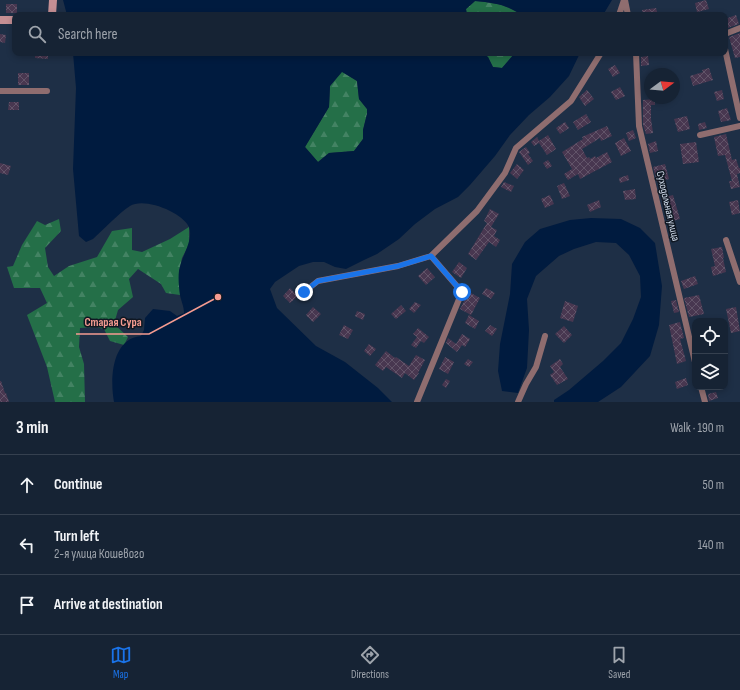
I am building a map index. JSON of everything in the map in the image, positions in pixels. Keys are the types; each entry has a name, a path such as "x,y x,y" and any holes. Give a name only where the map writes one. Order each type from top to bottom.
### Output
{"street":[{"path":"52,12 53,0"},
{"path":"620,12 625,0"},
{"path":"625,0 627,12"},
{"path":"0,20 12,20"},
{"path":"728,33 740,28"},
{"path":"304,292 318,281 398,266 431,256 477,211 505,173 516,148 570,101 598,56"},
{"name":"Суходольная улица","path":"636,56 638,126 693,354"},
{"path":"726,56 740,118"},
{"path":"0,91 47,91"},
{"path":"700,135 740,126"},
{"path":"726,240 740,282"},
{"path":"417,402 462,292 431,256"},
{"path":"518,402 536,367 545,336"},
{"path":"702,390 705,402"}],"green space":[{"path":"475,1 500,5 517,12 466,12 466,9"},
{"path":"486,56 512,56 502,68 493,67"},
{"path":"342,71 357,81 359,99 367,109 363,139 354,151 329,153 318,162 305,147 329,107 330,86"},
{"path":"59,219 61,231 45,248 48,267 54,276 69,266 97,257 112,231 132,228 132,250 142,252 170,239 189,227 189,244 182,258 179,272 180,295 166,293 161,284 138,269 129,279 133,297 118,310 114,324 128,337 124,345 110,341 104,329 96,327 80,328 79,347 84,364 85,402 55,402 47,367 27,315 47,303 40,288 14,288 7,267 13,266 22,245 37,221 45,225"}],"water":[{"path":"63,0 612,0 605,12 517,12 500,5 475,1 466,9 466,12 66,12"},
{"path":"73,56 486,56 493,67 502,68 512,56 579,56 569,76 550,97 529,115 510,135 495,156 458,197 435,209 415,224 399,239 377,254 346,269 335,267 324,262 313,262 299,266 275,282 270,289 277,308 316,346 345,362 378,388 392,402 114,402 112,383 113,372 118,352 124,344 131,339 141,336 144,330 145,318 153,309 170,311 177,316 184,313 184,308 180,297 179,274 180,266 189,243 190,232 185,221 179,216 171,211 144,203 130,206 93,239 86,242 79,236 73,169 76,88","holes":["342,72 357,81 359,99 367,109 363,139 354,151 329,153 318,162 305,147 329,107 330,86"]},
{"path":"591,218 621,219 640,228 655,243 662,286 659,325 650,356 621,387 598,402 554,402 554,400 569,390 603,361 621,343 633,319 641,297 640,276 629,255 616,243 596,242 574,249 559,256 536,276 527,299 529,330 527,368 518,393 502,391 498,371 500,344 510,294 512,264 525,242 540,229 570,220"}],"building":[{"path":"706,0 709,9 697,12 695,3"},
{"path":"6,4 17,4 17,12 6,13"},
{"path":"656,8 657,12 642,12 642,10"},
{"path":"736,15 739,24 728,28 728,18"},
{"path":"740,33 740,57 735,58 729,37"},
{"path":"0,34 6,35 5,43 0,42"},
{"path":"35,56 48,56 48,59 35,58"},
{"path":"648,56 649,65 641,66 641,57"},
{"path":"615,65 620,73 613,77 608,69"},
{"path":"709,68 713,80 693,86 690,76 703,72 702,70"},
{"path":"18,73 29,73 29,85 18,85"},
{"path":"620,87 625,96 616,100 611,92"},
{"path":"587,90 594,99 585,106 579,97"},
{"path":"722,90 724,99 717,101 714,92"},
{"path":"643,100 644,104 655,104 651,105 653,133 646,134 643,125"},
{"path":"9,102 19,102 19,110 8,110"},
{"path":"727,108 731,120 721,122 718,111"},
{"path":"586,114 591,122 578,130 573,122"},
{"path":"687,116 690,129 678,132 674,119"},
{"path":"565,122 569,128 560,134 556,128"},
{"path":"705,122 707,128 699,130 698,124"},
{"path":"607,126 612,136 601,141 600,138 582,149 587,158 589,157 590,159 595,156 596,158 607,152 612,162 580,179 578,174 568,180 564,174 572,169 562,152 583,139 582,137"},
{"path":"633,130 636,138 629,141 626,133"},
{"path":"726,134 732,160 736,159 740,168 740,173 737,174 740,187 731,189 729,181 732,181 725,155 718,156 714,137"},
{"path":"548,135 556,149 547,155 539,143 534,146 531,142 537,137 539,141"},
{"path":"624,138 631,151 621,156 615,143"},
{"path":"656,141 658,151 650,153 648,144"},
{"path":"696,142 699,162 683,164 680,144"},
{"path":"526,147 530,153 528,154 533,161 528,165 519,152"},
{"path":"548,160 552,166 547,169 543,163"},
{"path":"0,163 11,166 8,175 0,173"},
{"path":"517,164 524,170 517,179 510,173"},
{"path":"665,164 669,179 657,182 653,167"},
{"path":"628,175 629,180 620,183 619,178"},
{"path":"504,182 514,186 511,192 501,187"},
{"path":"564,183 570,196 562,199 557,186"},
{"path":"635,189 636,199 625,200 623,191"},
{"path":"550,195 554,204 545,208 541,199"},
{"path":"673,195 680,219 669,222 661,198"},
{"path":"599,200 601,207 590,212 587,205"},
{"path":"738,200 740,213 732,215 729,202"},
{"path":"490,209 499,214 491,227 497,230 494,236 500,240 496,247 489,242 476,260 468,254 487,223 484,221"},
{"path":"722,247 726,272 713,276 711,267 715,266 711,249"},
{"path":"459,262 467,268 461,278 452,272"},
{"path":"427,268 435,277 426,285 418,276"},
{"path":"695,276 698,284 684,289 681,281"},
{"path":"290,288 298,296 290,303 283,296"},
{"path":"486,288 495,293 491,299 482,294"},
{"path":"469,292 480,298 471,315 460,309"},
{"path":"699,295 704,314 689,317 684,298"},
{"path":"676,300 679,312 674,313 671,301"},
{"path":"565,301 578,306 573,322 560,318"},
{"path":"415,302 421,305 414,313 409,309"},
{"path":"401,305 406,311 396,319 391,314"},
{"path":"313,307 321,314 313,322 306,315"},
{"path":"736,307 740,331 731,333 726,309"},
{"path":"357,311 365,314 363,320 355,316"},
{"path":"469,315 479,321 475,329 465,323"},
{"path":"680,322 684,338 680,339 686,361 677,364 669,325"},
{"path":"344,325 353,330 348,339 339,335"},
{"path":"490,325 497,329 492,336 485,331"},
{"path":"564,326 572,335 564,343 555,334"},
{"path":"418,328 429,337 424,343 421,341 416,348 411,345 417,337 413,334"},
{"path":"462,334 470,339 465,347 462,345 457,352 446,343 448,338 456,344"},
{"path":"369,344 376,349 370,356 364,351"},
{"path":"386,351 409,366 416,355 425,360 414,380 405,373 402,378 386,367 383,371 375,365"},
{"path":"445,357 454,362 448,374 439,369"},
{"path":"468,359 473,362 469,367 464,364"},
{"path":"560,359 563,364 560,367 568,379 557,385 550,375 554,372 550,366"},
{"path":"686,378 688,385 677,389 675,382"},
{"path":"446,379 450,381 446,388 442,385"},
{"path":"1,381 9,402 0,402"},
{"path":"716,392 718,398 709,401 708,394"}],"place":[{"name":"Старая Сура","path":"218,297"}],"route":[{"path":"304,292 318,281 398,266 431,256 462,292"}]}
